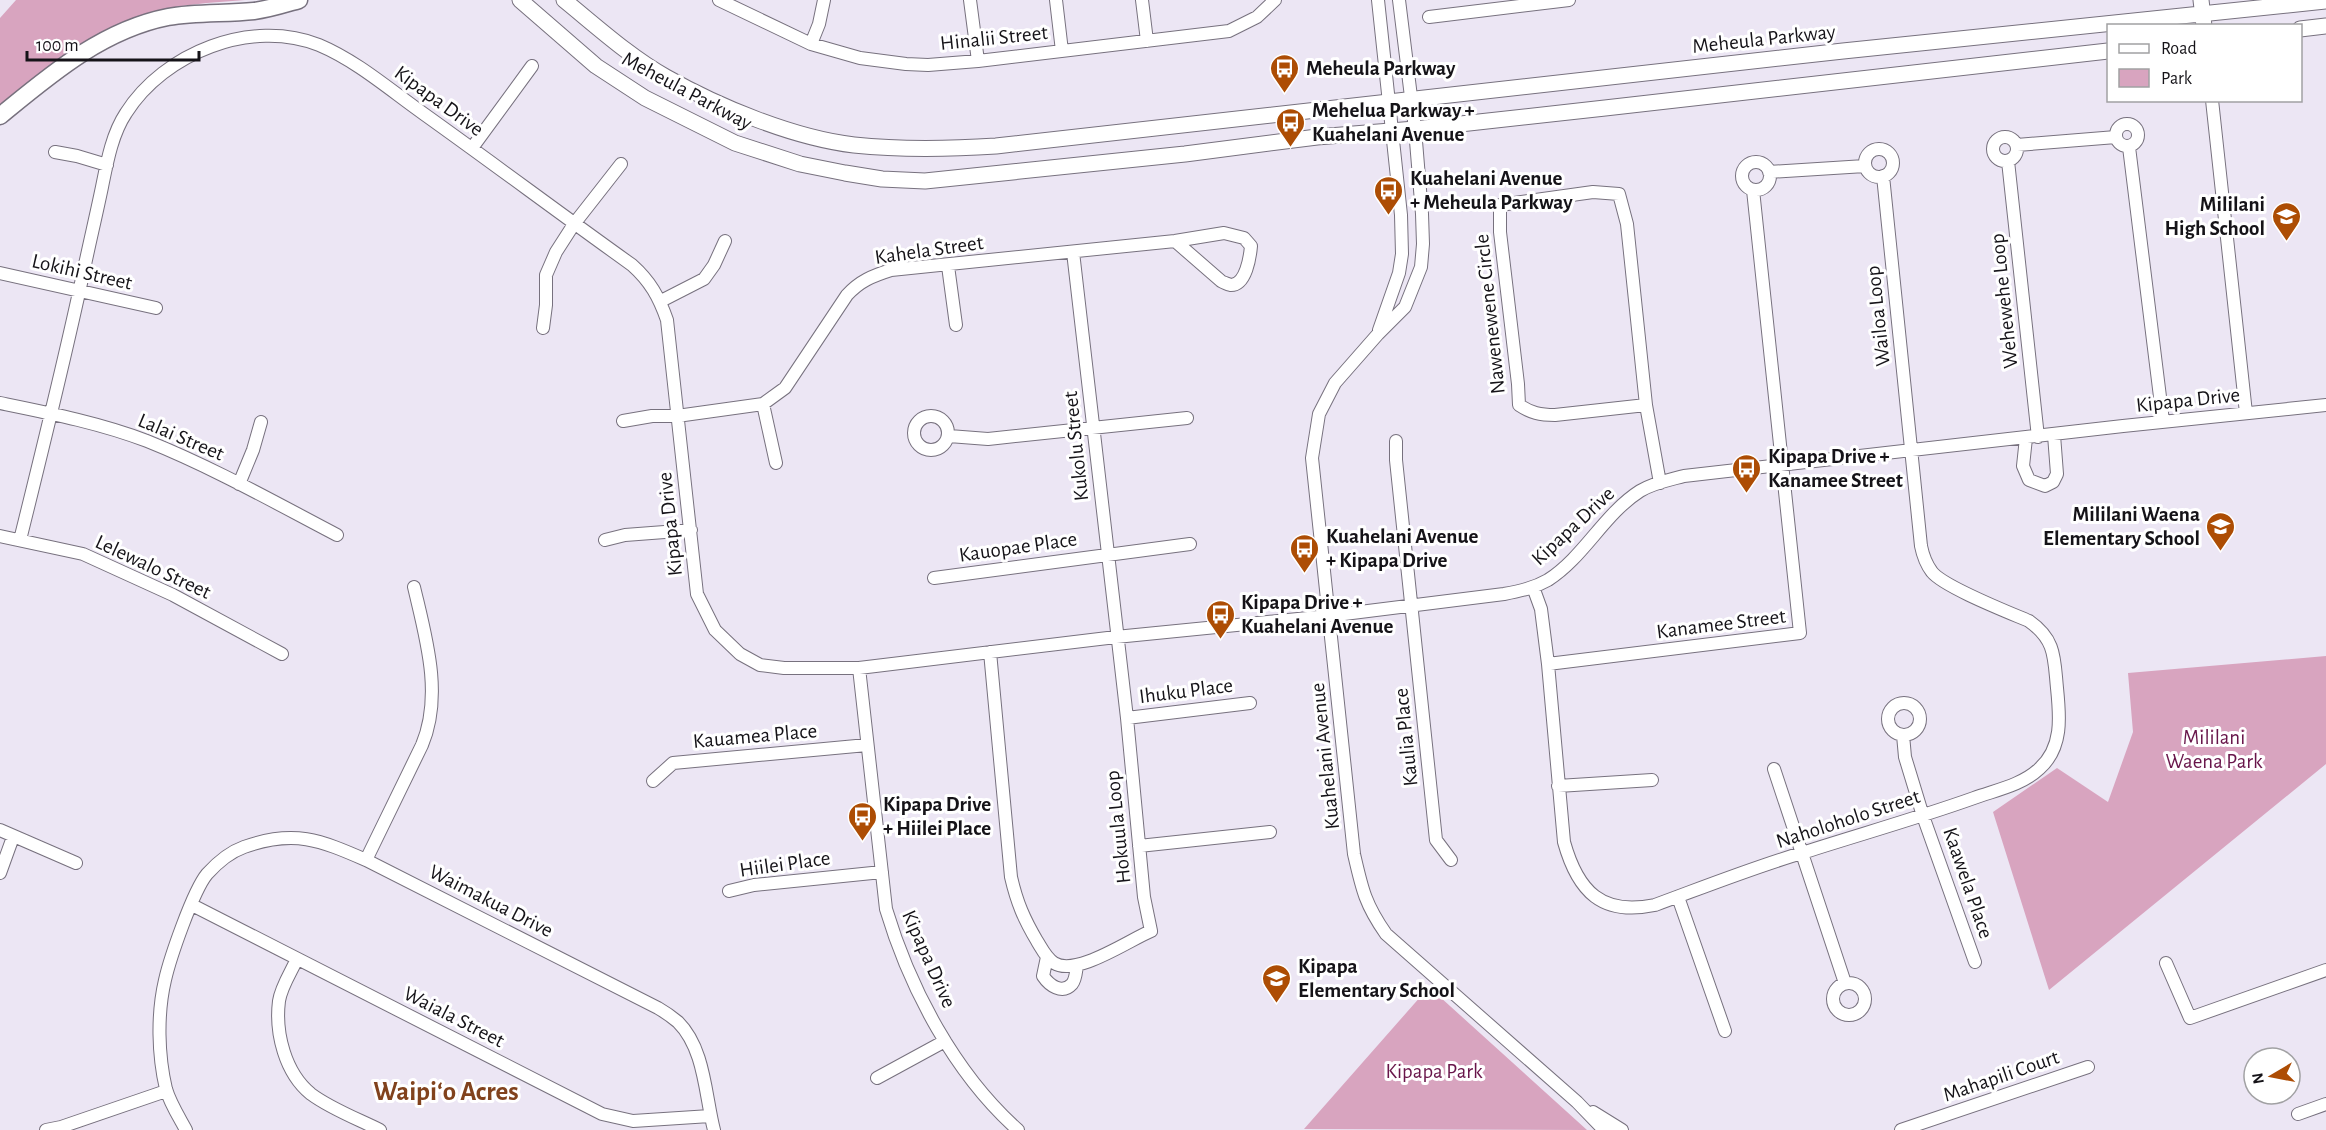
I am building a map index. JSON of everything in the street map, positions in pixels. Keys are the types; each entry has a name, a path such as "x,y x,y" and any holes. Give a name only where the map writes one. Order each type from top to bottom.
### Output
{"highway":[{"path":"0,116 85,49 123,30 167,17 213,12 255,11 299,0"}],"main road":[{"name":"Meheula Parkway","path":"520,0 596,66 645,98 735,144 800,164 854,175 925,181 2107,51"},
{"name":"Meheula Parkway","path":"564,0 664,77 734,111 803,134 853,145 942,149 996,146 2326,1"},
{"path":"2302,29 2326,27"}],"street":[{"name":"Hinalii Street","path":"719,0 811,44 881,62 928,65 1230,31 1257,17 1275,0"},
{"path":"811,44 819,24 824,0"},
{"path":"970,0 978,61"},
{"path":"1056,0 1062,51"},
{"path":"1142,0 1147,41"},
{"name":"Kuahelani Avenue","path":"1378,0 1401,215 1402,254 1399,273 1378,334"},
{"name":"Kuahelani Avenue","path":"1399,0 1415,129 1422,214 1421,267 1405,307 1335,383 1319,414 1312,458 1354,854 1364,896 1371,913 1386,934 1577,1102 1604,1130"},
{"path":"1429,17 1498,4 1569,0"},
{"name":"Kipapa Drive","path":"20,540 116,133 125,113 159,75 186,57 239,38 300,39 336,54 472,148 647,278 668,320 697,594 715,630 740,654 760,664 784,668 859,668 1504,594 1533,587 1549,579 1568,563 1617,509 1641,490 1684,476 2326,405"},
{"path":"472,148 532,66"},
{"path":"2212,102 2246,413"},
{"name":"Wehewehe Loop","path":"2032,437 2008,161 1995,157 1993,150 1994,144 1999,139 2006,137 2017,145 2116,137 2117,129 2122,125 2132,125 2136,129 2139,136 2137,142 2129,147 2163,422"},
{"path":"2116,137 2120,145 2129,147"},
{"path":"2008,161 2015,157 2017,145"},
{"name":"Wailoa Loop","path":"1865,166 1866,159 1872,150 1888,152 1892,159 1892,167 1883,176 1911,451"},
{"path":"55,152 107,165"},
{"path":"1758,162 1769,172 1768,184 1762,189 1754,190 1744,183 1742,173 1749,164 1758,162"},
{"path":"543,328 546,275 556,252 574,224 621,164"},
{"path":"1769,172 1865,166 1871,175 1883,176"},
{"path":"1754,190 1782,464"},
{"name":"Nawenewene Circle","path":"1646,405 1542,415 1530,412 1519,405 1500,232 1500,205 1593,192 1619,194 1627,224 1646,405 1660,483"},
{"name":"Kahela Street","path":"622,420 652,416 677,416 763,404 785,388 847,295 870,276 891,270 948,266 1175,241 1224,233 1244,238 1251,246 1250,257 1238,283 1230,285 1221,281 1175,241"},
{"path":"660,301 704,279 726,241"},
{"name":"Kukolu Street","path":"1073,252 1116,637"},
{"path":"948,266 956,325"},
{"name":"Lokihi Street","path":"0,273 156,308"},
{"name":"Lalai Street","path":"0,403 51,413 148,442 238,483 337,535"},
{"path":"763,404 776,463"},
{"path":"949,436 988,439 1187,418"},
{"path":"238,483 253,450 261,422"},
{"path":"2032,437 2023,466 2029,480 2045,486 2053,482 2057,474 2054,435"},
{"name":"Kaulia Place","path":"1396,441 1396,460 1437,840 1451,860"},
{"name":"Naholoholo Street","path":"1533,587 1541,609 1548,664 1564,842 1569,862 1584,886 1605,903 1621,908 1636,909 1678,897 1801,853 1923,816 2024,780 2041,768 2052,752 2061,722 2054,656 2050,641 2029,621 1946,583 1933,574 1925,560 1921,546 1911,451"},
{"name":"Kanamee Street","path":"1548,664 1800,633 1782,464"},
{"path":"605,540 625,535 691,530"},
{"name":"Lelewalo Street","path":"0,536 83,554 173,595 282,654"},
{"name":"Kauopae Place","path":"934,578 1190,544"},
{"path":"366,860 428,733 433,707 432,681 414,587"},
{"name":"Hokuula Loop","path":"1077,965 1088,963 1151,931 1144,897 1127,718 1116,637"},
{"path":"990,652 1011,878 1021,913 1047,957 1056,964 1066,967 1077,965 1075,978 1071,985 1064,989 1056,988 1048,983 1043,976 1047,957"},
{"name":"Kipapa Drive","path":"859,668 886,909 891,927 922,997 956,1061 976,1088 1018,1130"},
{"name":"Ihuku Place","path":"1127,718 1250,703"},
{"name":"Kaawela Place","path":"1903,735 1905,757 1923,816 1975,962"},
{"name":"Kauamea Place","path":"653,781 674,764 867,745"},
{"path":"1774,769 1845,983"},
{"path":"1558,786 1652,780"},
{"path":"0,830 76,863"},
{"path":"1139,846 1270,832"},
{"path":"0,873 13,837"},
{"name":"Waimakua Drive","path":"166,1091 160,1034 165,980 192,905 206,875 233,853 253,845 303,837 323,842 366,860 658,1008 678,1022 691,1040 701,1068 714,1130"},
{"name":"Hiilei Place","path":"729,891 754,885 882,872"},
{"path":"1678,897 1725,1031"},
{"name":"Waiala Street","path":"192,905 602,1114 633,1121 710,1116"},
{"path":"297,959 279,1000 279,1024 284,1055 301,1085 314,1096 380,1130"},
{"path":"2166,963 2190,1018 2326,970"},
{"path":"877,1078 945,1041"},
{"name":"Mahapili Court","path":"1901,1130 1927,1126 2088,1067"},
{"path":"46,1130 61,1128 166,1091 186,1130"},
{"name":"Kuahelani Avenue","path":"1577,1102 1622,1130"},
{"path":"2298,1114 2326,1104"}],"green space":[{"path":"16,0 245,0 169,8 124,21 68,54 0,110 0,18"},
{"name":"Mililani Waena Park","path":"2326,656 2326,764 2049,990 1993,812 2057,768 2108,802 2133,732 2128,673"},
{"name":"Kipapa Park","path":"1429,987 1587,1130 1304,1129"}],"place":[{"name":"Meheula Parkway","path":"1285,94"},
{"name":"Mehelua Parkway + Kuahelani Avenue","path":"1291,148"},
{"name":"Kuahelani Avenue + Meheula Parkway","path":"1389,216"},
{"name":"Mililani High School","path":"2286,242"},
{"name":"Kipapa Drive + Kanamee Street","path":"1747,494"},
{"name":"Mililani Waena Elementary School","path":"2221,552"},
{"name":"Kuahelani Avenue + Kipapa Drive","path":"1305,574"},
{"name":"Kipapa Drive + Kuahelani Avenue","path":"1220,640"},
{"name":"Kipapa Drive + Hiilei Place","path":"862,842"},
{"name":"Kipapa Elementary School","path":"1277,1004"}],"district":[{"name":"Waipiʻo Acres","path":"446,1091"}]}
